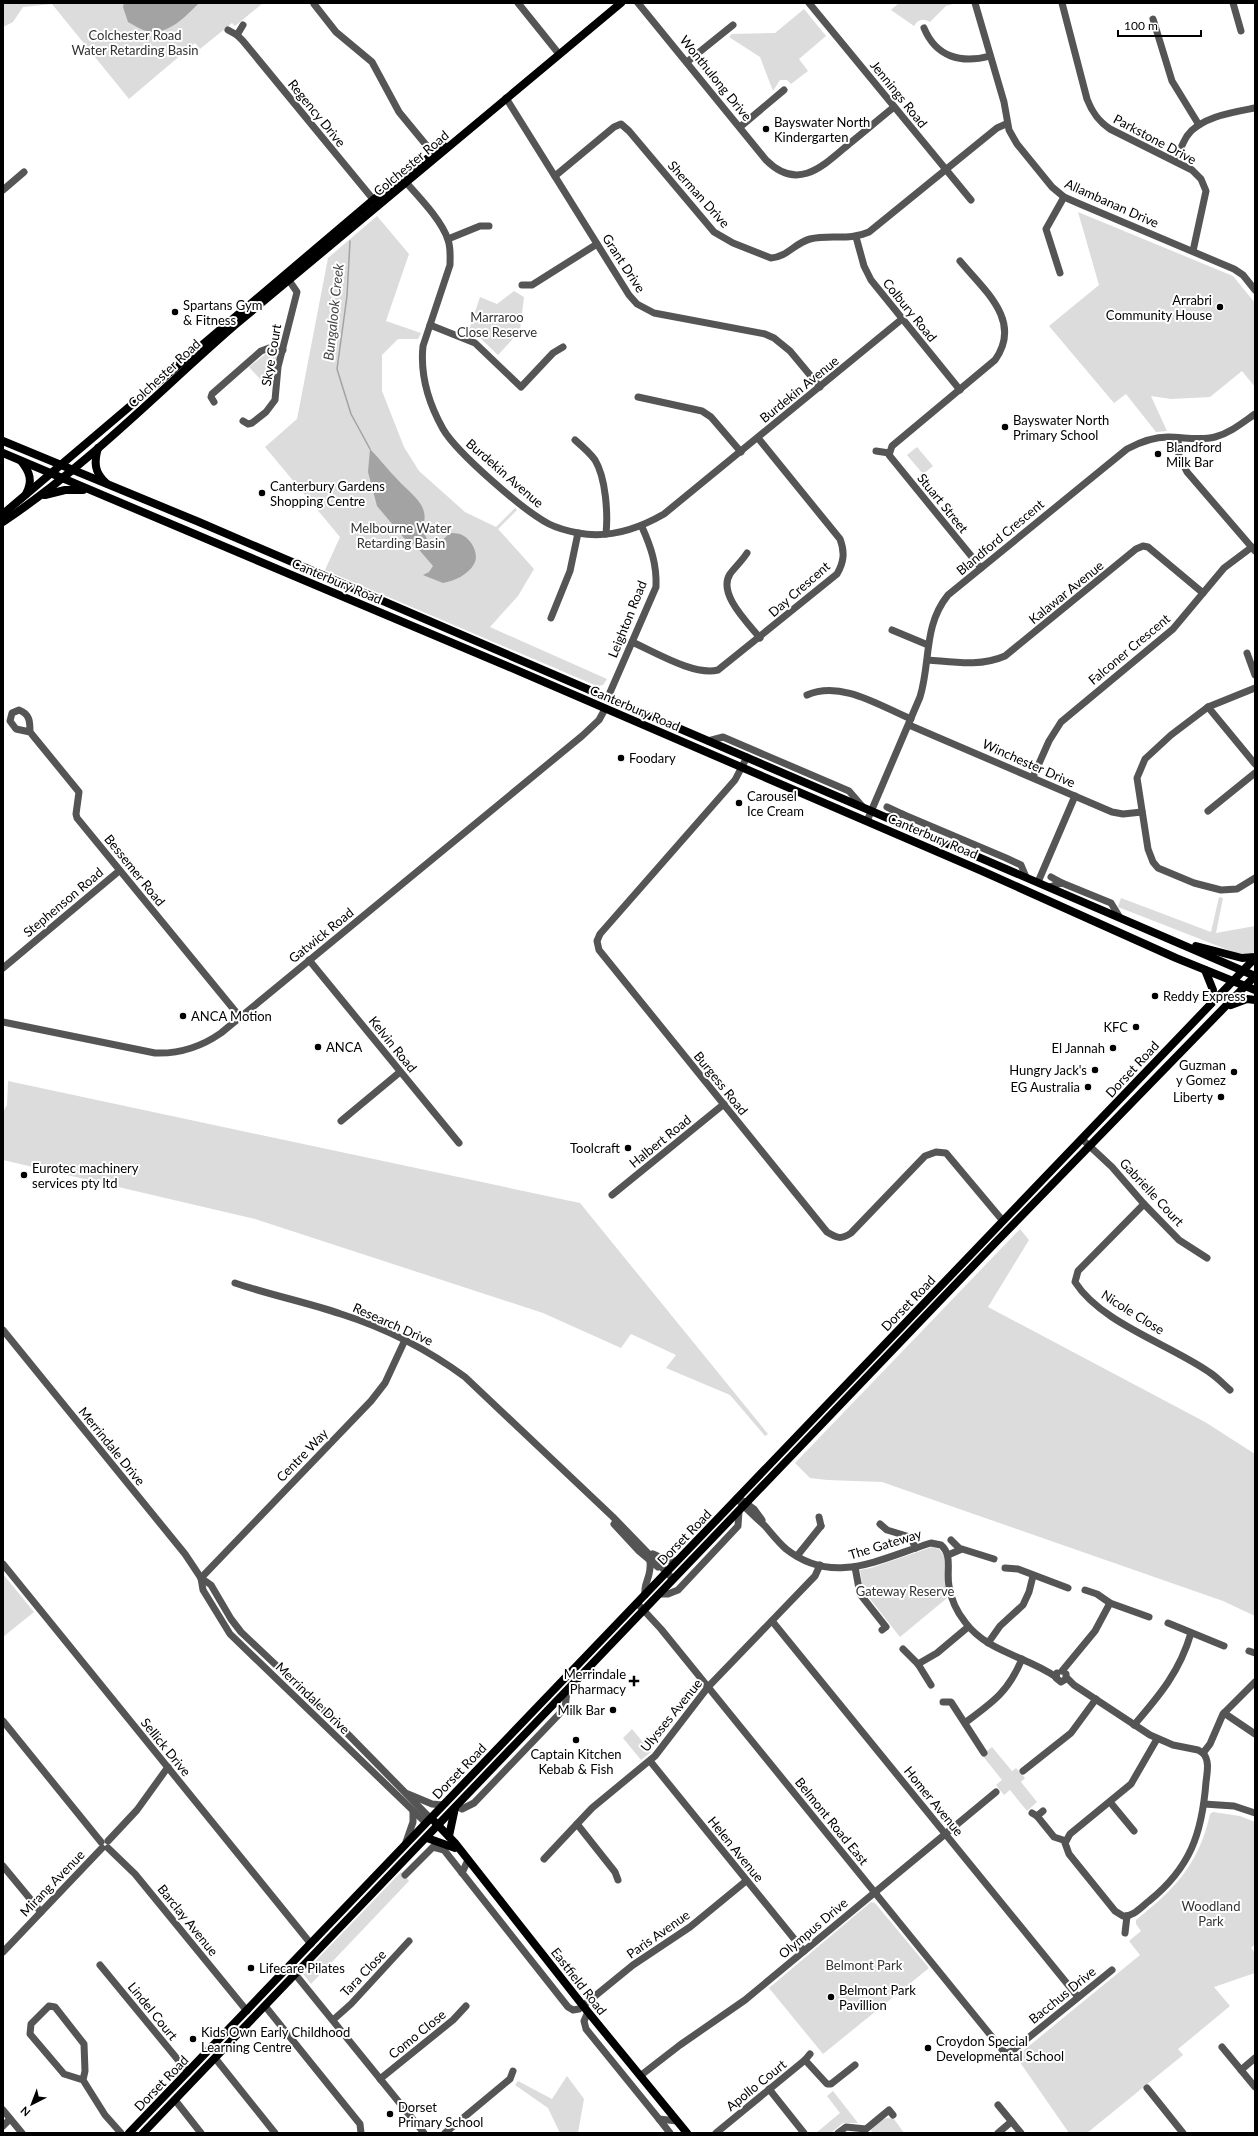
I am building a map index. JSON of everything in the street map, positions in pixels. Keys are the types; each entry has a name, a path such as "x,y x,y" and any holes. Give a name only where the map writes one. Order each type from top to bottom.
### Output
{"main road":[{"name":"Colchester Road","path":"3,522 41,496 98,448 148,405 187,366 376,203 622,3"},
{"name":"Colchester Road","path":"3,514 61,466 204,342 288,278"},
{"name":"Canterbury Road","path":"3,441 110,487 176,512 1255,976"},
{"path":"98,448 95,466 99,475 110,487"},
{"name":"Canterbury Road","path":"3,453 742,767 1205,970 1255,990"},
{"path":"20,461 30,477 29,488 24,496"},
{"path":"41,496 72,490 95,493"},
{"path":"171,525 176,512"},
{"path":"179,528 185,516"},
{"path":"462,647 466,637"},
{"path":"605,709 608,697"},
{"path":"1033,894 1038,882"},
{"path":"1170,940 1242,958 1255,957"},
{"name":"Dorset Road","path":"130,2133 312,1944 428,1820 1233,982 1255,957"},
{"path":"1205,970 1213,990 1211,1004"},
{"name":"Dorset Road","path":"143,2133 1011,1228 1227,1007 1255,976"},
{"path":"1227,1007 1247,1000 1255,1000"},
{"path":"1003,1221 1011,1228"},
{"path":"568,1675 576,1682"},
{"path":"449,1836 456,1807"},
{"name":"Eastfield Road","path":"428,1820 455,1848 466,1857"},
{"name":"Eastfield Road","path":"436,1828 449,1836 586,2009 677,2122 688,2133"},
{"path":"427,1838 455,1848"},
{"path":"312,1944 318,1950"},
{"path":"208,2051 215,2058"},
{"name":"Eastfield Road","path":"677,2122 683,2133"}],"street":[{"path":"518,3 559,54"},
{"name":"Wonthulong Drive","path":"638,3 772,166 786,174 803,175 821,168 894,107"},
{"name":"Jennings Road","path":"809,3 971,200"},
{"name":"Allambanan Drive","path":"975,3 1004,102 1006,124 1017,144 1044,179 1064,197 1238,271 1255,290"},
{"name":"Parkstone Drive","path":"1062,3 1087,99 1092,112 1100,122 1110,129 1192,170 1201,179 1206,191 1193,251"},
{"path":"1233,3 1241,31"},
{"path":"314,4 336,32 372,62 399,112 434,156"},
{"path":"1154,19 1172,81 1199,125"},
{"path":"687,62 733,25"},
{"path":"237,35 243,26"},
{"path":"924,28 935,46 945,53 960,59 969,60 990,56"},
{"name":"Regency Drive","path":"228,30 237,35 376,203"},
{"path":"740,127 784,90"},
{"name":"Grant Drive","path":"506,98 629,295 637,304 654,313 765,334 784,345 820,387"},
{"path":"1175,161 1187,136 1199,125 1216,118 1255,108"},
{"name":"Sherman Drive","path":"555,176 614,127 621,124 629,131 708,226 733,244 771,258 776,258 783,256 808,240 856,237 873,229 997,128 1006,124"},
{"path":"3,190 24,172"},
{"name":"Burdekin Avenue","path":"404,181 441,225 448,239 450,265 423,346 422,369 425,385 448,437 457,447 532,514 550,524 578,533 606,534 642,527 664,514 902,319"},
{"path":"1060,273 1046,229 1064,197"},
{"path":"448,239 480,226 489,226"},
{"name":"Colbury Road","path":"856,237 864,266 871,280 960,390"},
{"path":"522,285 532,285 597,244"},
{"path":"876,451 889,453 892,446 996,360 1001,353 1006,333 1004,321 1000,312 960,261"},
{"name":"Skye Court","path":"243,421 248,424 252,423 273,404 283,350 297,292 288,278"},
{"path":"430,325 475,343 521,387 553,353 563,347"},
{"path":"213,399 261,351 269,348 283,350"},
{"path":"638,397 702,411 711,417 741,452"},
{"name":"Blandford Crescent","path":"869,822 925,682 928,660 928,645 932,623 948,595 1120,452 1134,444 1151,439 1213,437 1232,430 1255,414"},
{"name":"Day Crescent","path":"632,642 693,669 712,671 724,666 837,574 843,561 844,549 840,539 758,438"},
{"path":"1178,438 1179,456 1187,472 1254,549"},
{"path":"575,440 594,459 600,470 603,484 606,534"},
{"name":"Stuart Street","path":"889,453 891,459 981,568"},
{"name":"Leighton Road","path":"608,697 656,587 653,552 642,527"},
{"path":"551,618 571,566 578,533"},
{"name":"Kalawar Avenue","path":"928,660 971,664 996,660 1006,656 1142,546 1148,547 1203,593"},
{"name":"Falconer Crescent","path":"1033,777 1049,740 1061,722 1173,630 1224,568 1254,549"},
{"path":"747,553 729,575 727,593 732,604 760,638"},
{"path":"267,564 272,554"},
{"path":"892,630 928,645"},
{"path":"1247,653 1255,675"},
{"path":"1255,688 1208,707 1162,742 1142,764 1138,778 1142,812 1151,856 1158,868 1194,883 1229,891 1237,889 1255,878"},
{"name":"Winchester Drive","path":"807,695 818,690 842,691 1112,812 1124,814 1142,812"},
{"path":"1208,707 1255,764"},
{"name":"Gatwick Road","path":"3,1022 155,1053 168,1054 181,1052 204,1044 240,1017 582,736 599,720 605,709"},
{"name":"Bessemer Road","path":"30,732 79,792 80,796 76,814 77,818 240,1017"},
{"name":"Canterbury Road","path":"708,741 723,737 849,791 862,806"},
{"name":"Burgess Road","path":"747,757 736,780 600,934 597,941 599,950 827,1232 837,1238 844,1238 851,1233 925,1156 936,1152 946,1153 1003,1221"},
{"path":"1208,811 1255,773"},
{"path":"1038,882 1075,796"},
{"name":"Canterbury Road","path":"887,807 1019,864 1026,877"},
{"name":"Canterbury Road","path":"887,817 902,814"},
{"name":"Stephenson Road","path":"3,968 119,871"},
{"name":"Canterbury Road","path":"1051,877 1111,903 1118,916"},
{"path":"1050,887 1062,882"},
{"name":"Kelvin Road","path":"309,960 459,1143"},
{"path":"341,1121 400,1072"},
{"name":"Halbert Road","path":"612,1195 724,1104"},
{"name":"Gabrielle Court","path":"1082,1139 1112,1166 1144,1204 1180,1240 1207,1258"},
{"name":"Nicole Close","path":"1144,1204 1078,1271 1075,1282 1080,1290 1105,1312 1209,1372 1230,1390"},
{"name":"Research Drive","path":"235,1283 342,1314 421,1347 465,1377 646,1550 674,1579"},
{"name":"Merrindale Drive","path":"3,1330 185,1554 201,1578 211,1585 231,1619 241,1632 347,1733 404,1792 428,1820"},
{"name":"Centre Way","path":"201,1578 371,1401 385,1383 405,1340"},
{"name":"Research Drive","path":"588,1495 650,1561 667,1572"},
{"name":"The Gateway","path":"737,1498 744,1507 760,1516 766,1527 780,1543 797,1556 817,1565 837,1568 855,1568 935,1543 943,1547 948,1555"},
{"path":"660,1594 668,1594 678,1590 738,1526 744,1507"},
{"path":"797,1556 824,1526 820,1517"},
{"path":"880,1524 887,1530 910,1537 916,1548"},
{"path":"951,1540 960,1549 994,1559"},
{"path":"960,1549 948,1555 948,1577 951,1594 961,1617 968,1627 988,1643 1022,1660 1047,1670 1063,1674 1074,1684 1157,1739 1173,1745 1198,1750 1203,1753 1207,1765 1204,1804 1197,1838 1179,1872 1157,1894 1132,1915 1120,1915 1115,1911 1069,1854 1065,1846 1066,1841 1070,1834 1110,1802 1135,1779 1157,1739"},
{"path":"646,1550 659,1558 677,1561"},
{"path":"645,1595 644,1589 651,1571 650,1561"},
{"name":"Sellick Drive","path":"3,1564 312,1944"},
{"name":"Ulysses Avenue","path":"544,1859 600,1801 650,1761 708,1687 811,1578 817,1565"},
{"path":"855,1568 860,1594 886,1627 882,1630"},
{"path":"1005,1568 1018,1569 1033,1576 1068,1588"},
{"path":"988,1643 1000,1626 1023,1605 1029,1592 1033,1576"},
{"name":"Merrindale Drive","path":"201,1578 203,1590 230,1634 413,1811 428,1820"},
{"path":"1085,1590 1097,1594 1110,1603 1149,1617"},
{"name":"Belmont Road East","path":"637,1603 708,1687 1005,2053 1008,2053"},
{"path":"1063,1674 1095,1631 1110,1603"},
{"name":"Homer Avenue","path":"772,1621 1078,1997"},
{"path":"1168,1623 1224,1646"},
{"path":"918,1664 937,1653 968,1627"},
{"path":"1134,1725 1176,1672 1184,1656 1191,1633"},
{"path":"903,1649 918,1664 931,1685"},
{"path":"966,1722 1004,1692 1010,1684 1022,1660"},
{"path":"1203,1753 1210,1744 1217,1724 1224,1712 1255,1682"},
{"path":"295,1697 302,1690"},
{"path":"1023,1771 1071,1733 1096,1699"},
{"path":"942,1702 951,1702 966,1722 976,1742 984,1753"},
{"path":"1224,1712 1255,1734"},
{"name":"Barclay Avenue","path":"3,1721 105,1845 135,1874 247,2011"},
{"path":"340,1740 347,1733"},
{"name":"Helen Avenue","path":"650,1761 804,1951"},
{"name":"Mirang Avenue","path":"3,1952 137,1810 168,1768"},
{"path":"404,1792 432,1804 443,1805"},
{"name":"Olympus Drive","path":"640,2076 680,2045 745,2000 996,1792"},
{"path":"1110,1802 1134,1831"},
{"path":"1204,1804 1234,1806 1255,1813"},
{"path":"405,1845 413,1822 413,1811"},
{"path":"1037,1813 1054,1837 1066,1841"},
{"path":"577,1824 615,1872 618,1880"},
{"path":"405,1875 430,1850 437,1847 444,1850 568,2007 575,2010 586,2009 584,2021 586,2029 670,2133"},
{"path":"462,1873 466,1857"},
{"path":"3,1866 41,1912"},
{"name":"Paris Avenue","path":"586,2009 633,1965 690,1927 746,1881"},
{"path":"1125,1933 1127,1916"},
{"name":"Tara Close","path":"333,2020 351,2004 409,1941"},
{"name":"Lindel Court","path":"100,1965 188,2072"},
{"name":"Bacchus Drive","path":"1008,2053 1112,1970"},
{"path":"295,1974 424,2133"},
{"path":"83,2080 64,2074 30,2034 31,2024 49,2006 55,2008 84,2044 83,2080 105,2115 120,2133"},
{"path":"265,2006 360,2124 361,2133"},
{"name":"Como Close","path":"380,2079 453,2020 466,2006"},
{"path":"1222,2047 1255,2087"},
{"name":"Apollo Court","path":"716,2133 808,2057 827,2084 832,2084 855,2065"},
{"path":"215,2058 275,2133"},
{"path":"1241,2070 1255,2058"},
{"path":"445,2133 510,2079 513,2071"},
{"path":"1147,2088 1183,2133"},
{"path":"769,2089 804,2133"},
{"path":"175,2100 201,2133"},
{"path":"998,2105 1021,2133"},
{"path":"3,2110 22,2133"},
{"path":"838,2133 846,2127 867,2131 889,2110 893,2115"},
{"path":"3,2126 10,2119"},
{"path":"659,2119 677,2122"},
{"path":"998,2133 1011,2122"}],"green space":[{"name":"Colchester Road Water Retarding Basin","path":"3,3 263,3 235,26 232,23 200,49 195,43 129,99 52,4 23,7 13,22 3,27"},
{"path":"899,3 957,3 946,6 930,22 921,20 914,26 891,10"},
{"path":"804,9 826,36 799,59 808,71 791,84 787,80 780,80 773,91 760,57 729,37 732,34 775,33"},
{"path":"1078,212 1233,276 1255,303 1255,387 1242,371 1210,397 1171,399 1151,396 1167,431 1156,432 1126,394 1114,403 1049,326 1099,285"},
{"name":"Melbourne Water Retarding Basin","path":"377,216 409,254 386,321 421,333 418,339 398,339 382,355 382,391 404,447 419,471 465,512 496,527 515,508 517,510 498,529 534,569 518,596 490,627 607,679 603,685 597,686 325,570 340,537 265,447 297,419 328,258"},
{"name":"Marraroo Close Reserve","path":"514,291 524,297 520,331 498,355 479,337 468,333 480,297 497,304"},
{"path":"268,352 278,353 273,379 266,373 260,379 249,367"},
{"path":"917,447 933,466 923,474 907,455"},
{"path":"1219,897 1223,898 1216,933 1255,926 1255,950 1251,955 1236,953 1118,907 1121,898 1211,932"},
{"path":"8,1081 580,1203 768,1434 765,1436 730,1395 666,1368 676,1355 631,1334 621,1348 543,1313 255,1219 3,1160 3,1112 7,1105"},
{"path":"1020,1229 1029,1240 988,1307 1205,1422 1255,1454 1255,1616 1223,1601 882,1482 810,1478 795,1463"},
{"name":"Gateway Reserve","path":"932,1547 939,1549 944,1556 947,1598 900,1637 863,1590 860,1570 871,1568"},
{"path":"3,1574 34,1612 3,1637"},
{"path":"632,1729 651,1752 641,1760 623,1738"},
{"path":"992,1747 1012,1771 1016,1768 1025,1778 1021,1782 1037,1802 1027,1811 1010,1790 1004,1795 996,1785 1002,1780 982,1755"},
{"name":"Woodland Park","path":"1213,1812 1240,1816 1255,1822 1255,1944 1251,1948 1255,1953 1255,1973 1214,1987 1230,2006 1178,2049 1183,2055 1087,2133 1069,2133 1017,2058 1018,2055 1140,1955 1129,1941 1141,1931 1136,1924 1136,1920 1174,1886 1184,1874 1199,1847 1210,1814"},
{"path":"401,1872 409,1881 311,1984 303,1974"},
{"name":"Belmont Park","path":"871,1902 875,1903 929,1968 823,2054 769,1988"},
{"path":"567,2076 584,2099 578,2133 560,2133 548,2108 515,2085 518,2081 552,2099"},
{"path":"833,2091 858,2123 843,2123 831,2133 816,2133 840,2113 827,2096"},
{"path":"888,2118 894,2119 904,2133 872,2133 871,2130 877,2124"}],"shaded area":[{"path":"124,3 199,3 176,24 161,31 154,32 146,31 128,22 123,7"},
{"path":"370,449 414,496 422,507 424,521 422,529 427,539 436,546 450,533 460,534 468,539 475,551 476,560 468,571 452,581 443,583 423,575 429,572 433,566 415,545 404,538 377,506 368,472"}],"waterway":[{"name":"Bungalook Creek","path":"350,241 347,296 337,369 351,414 370,449"}],"place":[{"name":"Bayswater North Kindergarten","path":"766,129"},
{"name":"Arrabri Community House","path":"1220,307"},
{"name":"Spartans Gym & Fitness","path":"175,312"},
{"name":"Bayswater North Primary School","path":"1005,427"},
{"name":"Blandford Milk Bar","path":"1158,454"},
{"name":"Canterbury Gardens Shopping Centre","path":"262,493"},
{"name":"Foodary","path":"621,758"},
{"name":"Carousel Ice Cream","path":"739,803"},
{"name":"Reddy Express","path":"1155,996"},
{"name":"ANCA Motion","path":"183,1016"},
{"name":"KFC","path":"1136,1027"},
{"name":"ANCA","path":"318,1047"},
{"name":"El Jannah","path":"1113,1048"},
{"name":"Hungry Jack's","path":"1095,1070"},
{"name":"Guzman y Gomez","path":"1234,1072"},
{"name":"EG Australia","path":"1088,1087"},
{"name":"Liberty","path":"1221,1097"},
{"name":"Toolcraft","path":"628,1148"},
{"name":"Eurotec machinery services pty ltd","path":"24,1175"},
{"name":"Merrindale Pharmacy","path":"634,1681"},
{"name":"Milk Bar","path":"613,1710"},
{"name":"Captain Kitchen Kebab & Fish","path":"576,1740"},
{"name":"Lifecare Pilates","path":"251,1968"},
{"name":"Belmont Park Pavillion","path":"831,1997"},
{"name":"Kids Own Early Childhood Learning Centre","path":"193,2039"},
{"name":"Croydon Special Developmental School","path":"928,2048"},
{"name":"Dorset Primary School","path":"390,2114"}]}
